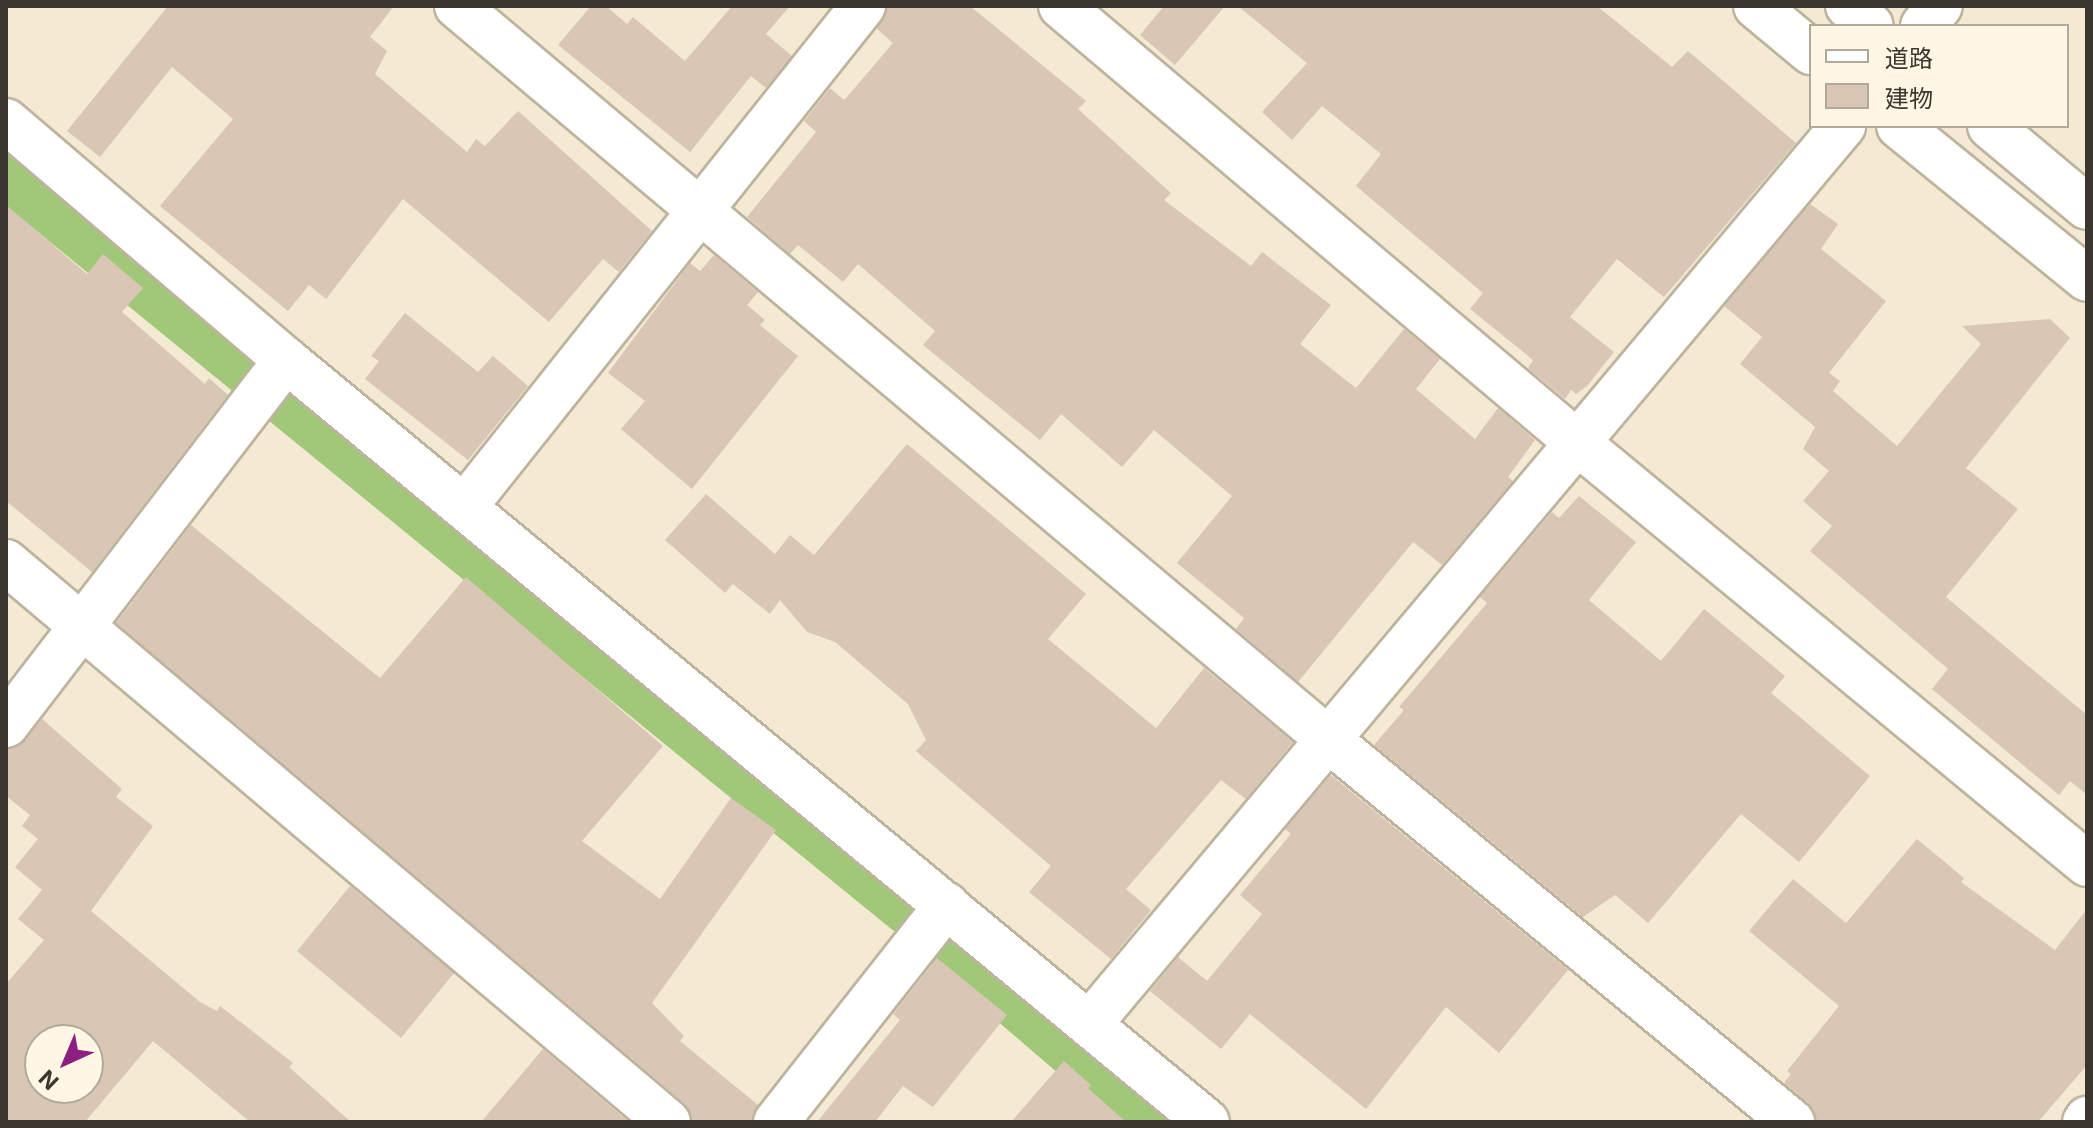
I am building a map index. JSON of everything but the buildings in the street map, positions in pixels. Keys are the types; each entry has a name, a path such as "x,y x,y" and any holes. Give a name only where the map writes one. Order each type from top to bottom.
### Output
{"street":[{"path":"457,6 701,208 1330,741 1792,1122"},
{"path":"465,506 863,6"},
{"path":"1061,6 1579,444 2087,864"},
{"path":"1756,6 1809,50"},
{"path":"1848,6 1869,24"},
{"path":"1925,24 1940,6"},
{"path":"6,121 286,360 1091,1022 1207,1122"},
{"path":"1091,1022 1330,741 1841,128"},
{"path":"1901,128 2087,279"},
{"path":"1992,128 2087,207"},
{"path":"6,725 80,624 286,360"},
{"path":"6,562 668,1122"},
{"path":"776,1122 947,905"}],"waterway":[{"path":"6,175 907,911"},
{"path":"942,942 1152,1122"}]}
